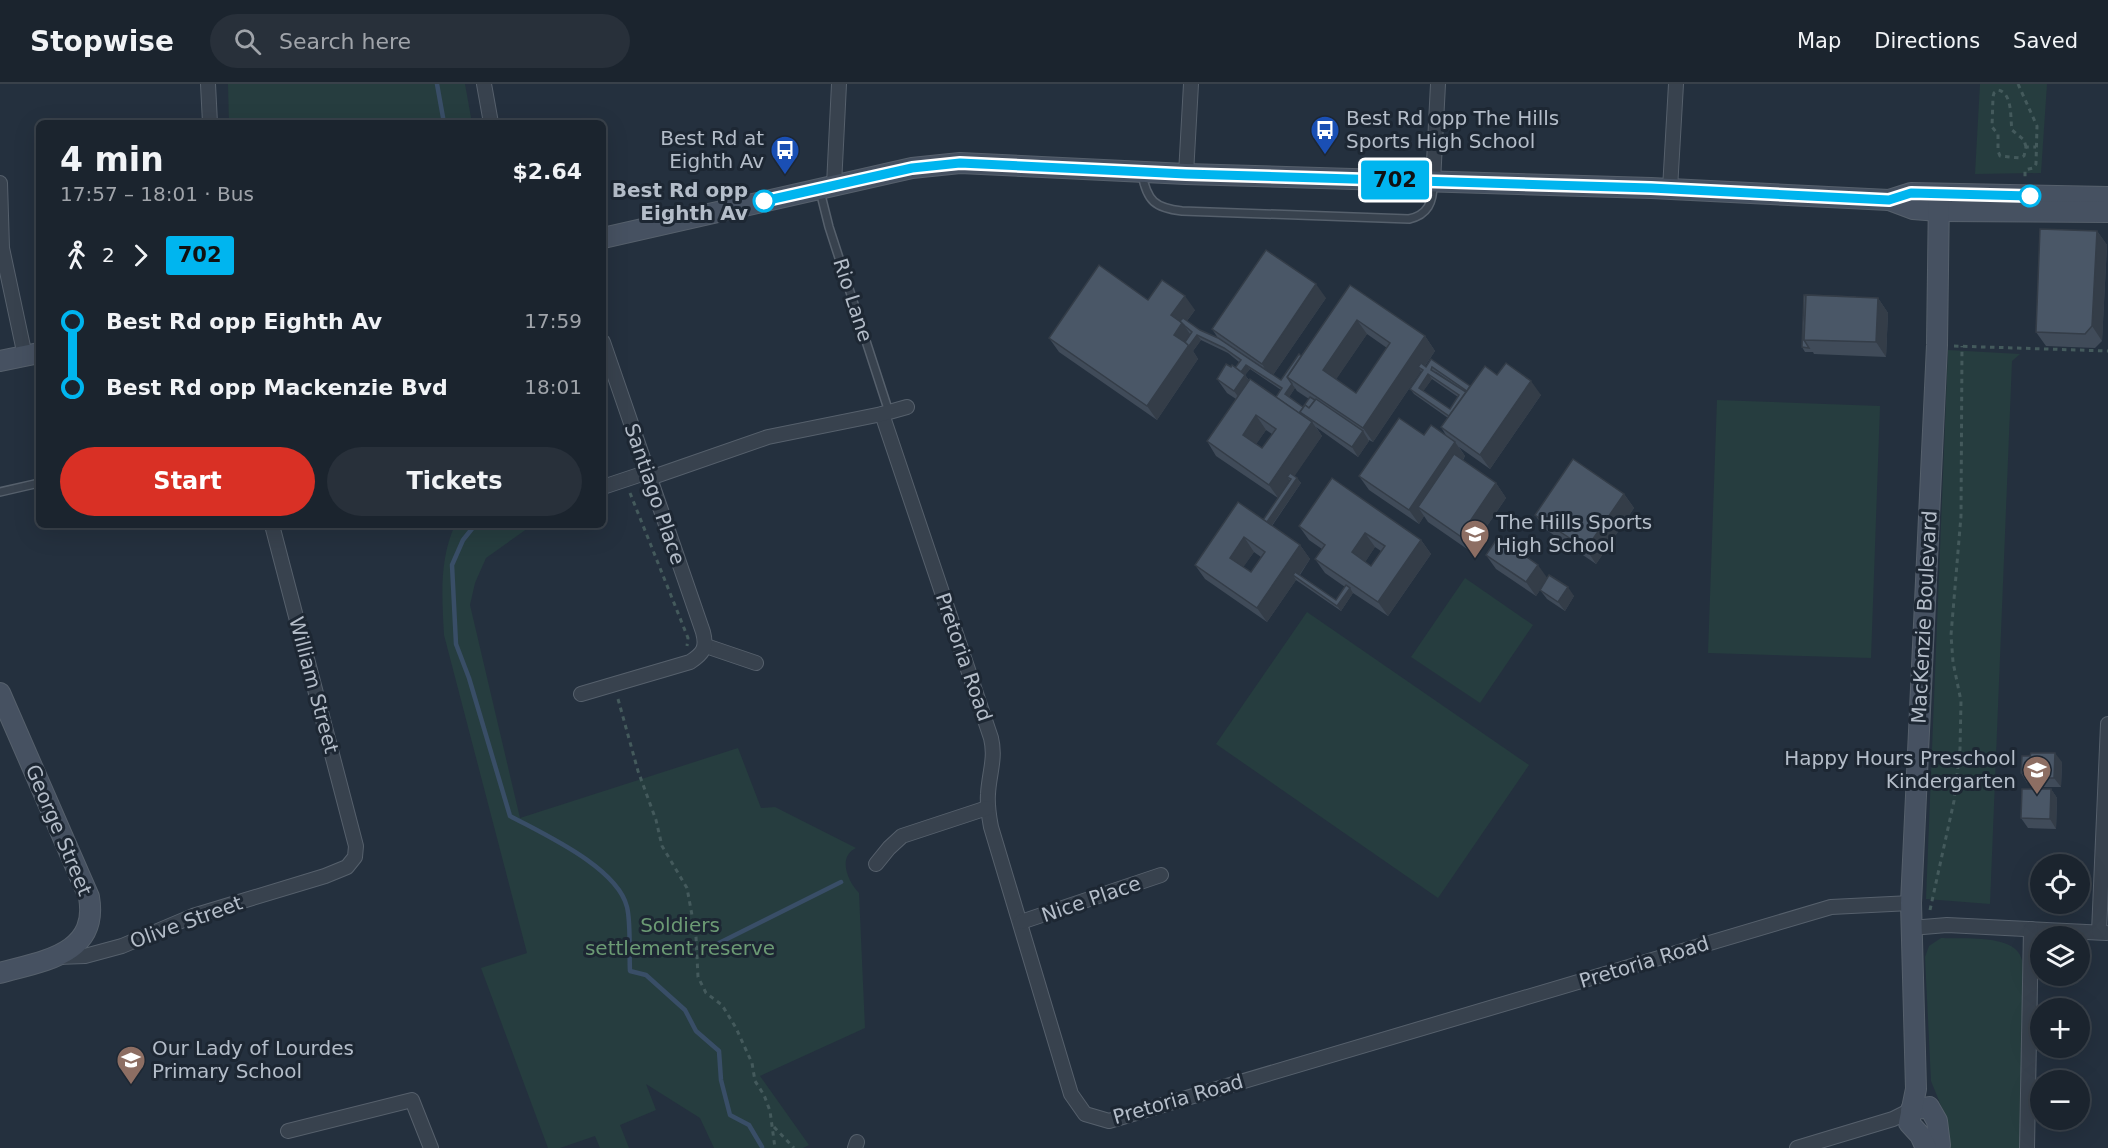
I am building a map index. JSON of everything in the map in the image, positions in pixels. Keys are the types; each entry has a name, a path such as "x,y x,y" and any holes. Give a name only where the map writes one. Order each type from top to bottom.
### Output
{"main road":[{"path":"606,237 912,168 960,163 1186,174 1670,189 1889,200 1913,209 1939,203 2108,197"},
{"path":"1939,203 2108,212"},
{"name":"MacKenzie Boulevard","path":"1926,1148 1920,1135 1909,1123 1916,1089 1918,927 1911,903 1937,345 1939,203"},
{"path":"0,361 32,354"},
{"name":"George Street","path":"0,693 88,897 91,910 86,931 75,947 56,957"},
{"name":"Olive Street","path":"0,974 56,957"},
{"path":"1911,1110 1929,1107 1936,1121 1939,1148"}],"street":[{"path":"208,84 210,120"},
{"path":"484,84 490,120"},
{"path":"826,187 839,84"},
{"path":"1186,174 1191,84"},
{"path":"1433,182 1438,84"},
{"path":"1670,189 1676,84"},
{"path":"0,183 2,249 32,354"},
{"name":"Santiago Place","path":"606,351 706,646"},
{"path":"606,487 768,436 907,407"},
{"name":"Pretoria Road","path":"886,413 993,745 987,808 991,827 1071,1094 1085,1114 1109,1121 1831,907 1911,903"},
{"name":"William Street","path":"273,528 356,846"},
{"path":"581,694 690,662 702,653 706,646 756,663"},
{"path":"2103,933 2108,724"},
{"path":"876,864 902,836 987,808"},
{"name":"Olive Street","path":"56,957 84,956 122,946 193,916 325,876 347,867 355,857 356,846"},
{"name":"Nice Place","path":"1021,922 1161,875"},
{"path":"1918,927 1947,925 2030,929"},
{"path":"2027,1148 2030,984"},
{"path":"288,1131 412,1100 431,1148"},
{"path":"1797,1148 1893,1119 1911,1110"}],"lane":[{"path":"1141,171 1145,189 1154,204 1164,209 1194,211 1409,219 1424,213 1430,206 1433,198 1433,182"},
{"name":"Rio Lane","path":"826,187 829,227 886,413"},
{"path":"0,492 36,484"}],"path":[{"path":"2018,84 2037,126 2036,164 2033,168 2025,170 2025,178"},
{"path":"1998,90 2006,94 2012,114 2012,130 2025,140 2026,147 2024,156 2020,158 2000,156 1998,134 1992,127 1993,97 1998,90"},
{"path":"2026,147 2036,147"},
{"path":"1937,345 2108,351"},
{"path":"1918,927 1954,801 1960,749 1960,701 1951,635 1960,516 1962,346"},
{"path":"624,480 688,638 687,647 681,650"},
{"path":"614,685 662,846 687,888 696,938 699,977 706,993 722,1005 736,1028 752,1063 755,1081 765,1095 773,1126 774,1148"},
{"path":"773,1126 794,1148"}],"green space":[{"path":"228,84 465,84 471,120 229,120"},
{"path":"1980,84 2047,84 2041,173 1975,174"},
{"path":"1948,350 2020,354 2012,361 1990,904 1926,899"},
{"path":"1717,400 1880,406 1871,658 1708,653"},
{"name":"Soldiers settlement reserve","path":"454,528 528,528 486,558 475,583 470,605 520,818 738,748 761,808 775,807 856,848 847,857 846,870 851,883 859,893 865,1028 760,1076 809,1145 803,1148 714,1148 700,1118 646,1084 656,1110 620,1125 629,1148 600,1148 595,1136 560,1148 548,1148 481,968 527,953 444,635 442,593 444,565"},
{"path":"1465,578 1533,625 1480,703 1411,657"},
{"path":"1307,612 1529,765 1438,898 1216,744"},
{"path":"1941,938 1998,941 2008,944 2021,957 2023,971 2020,1148 1948,1148 1944,1113 1931,1081 1925,957 1929,946"}],"building":[{"path":"2040,229 2097,231 2092,326 2085,334 2036,332"},
{"path":"1266,250 1316,284 1262,364 1212,329"},
{"path":"1099,265 1148,300 1162,280 1185,296 1171,315 1182,323 1174,335 1189,345 1147,406 1049,338"},
{"path":"1350,285 1425,336 1363,428 1287,377","holes":["1357,320 1390,343 1356,393 1323,370"]},
{"path":"1804,295 1806,295 1804,340 1809,348 1802,347"},
{"path":"1806,295 1878,298 1876,342 1804,340"},
{"path":"1183,318 1200,330 1218,338 1281,380 1299,354 1301,356 1287,377 1292,384 1285,394 1303,407 1310,397 1315,400 1309,408 1305,405 1300,412 1303,416 1276,397 1282,388 1246,365 1241,372 1235,368 1241,360 1224,348 1197,335 1189,346 1185,342 1192,332 1180,321"},
{"path":"1431,359 1470,386 1467,391 1432,367 1431,370 1466,392 1449,416 1410,389 1423,370 1418,367 1421,363 1426,367","holes":["1428,374 1459,395 1450,409 1419,388"]},
{"path":"1506,363 1531,381 1480,455 1441,427 1485,366 1497,375"},
{"path":"1226,364 1231,367 1232,365 1245,375 1234,391 1217,379"},
{"path":"1250,379 1312,422 1269,485 1207,441","holes":["1256,415 1276,429 1262,448 1243,435"]},
{"path":"1316,399 1363,431 1352,447 1300,412 1305,405 1309,408"},
{"path":"1399,418 1424,435 1431,425 1455,442 1409,510 1359,476"},
{"path":"1454,454 1496,483 1460,536 1418,507"},
{"path":"1573,459 1624,494 1586,549 1535,515"},
{"path":"1290,473 1297,478 1267,522 1263,520 1291,479 1287,477"},
{"path":"1332,478 1421,540 1378,602 1315,559 1325,545 1299,526","holes":["1365,533 1385,546 1371,566 1352,552"]},
{"path":"1238,502 1300,545 1257,608 1195,565","holes":["1244,537 1265,552 1251,572 1230,558"]},
{"path":"1498,537 1538,565 1526,582 1486,555"},
{"path":"1295,572 1336,600 1346,585 1350,588 1337,606 1293,575"},
{"path":"1549,575 1568,587 1558,602 1540,590"},
{"path":"2031,753 2055,753 2054,778 2026,778 2026,774 2021,773 2022,756 2030,756"},
{"path":"2022,789 2051,789 2050,819 2021,818"}],"waterway":[{"path":"437,84 443,120"},
{"path":"473,528 463,540 452,565 456,644 469,678 510,816 577,853 609,878 620,892 628,914 630,971 646,975 685,1010 696,1031 719,1051 721,1080 730,1115 749,1125 762,1147"},
{"path":"703,951 841,882"}],"bus line":[{"name":"702","path":"764,201 912,168 960,163 1186,174 1651,188 1889,200 1911,193 2030,196"}],"place":[{"name":"Best Rd opp The Hills Sports High School","path":"1325,156"},
{"name":"Best Rd at Eighth Av","path":"785,176"},
{"name":"Best Rd opp Eighth Av","path":"764,201"},
{"name":"The Hills Sports High School","path":"1475,560"},
{"name":"Happy Hours Preschool Kindergarten","path":"2037,796"},
{"name":"Our Lady of Lourdes Primary School","path":"131,1086"}]}
